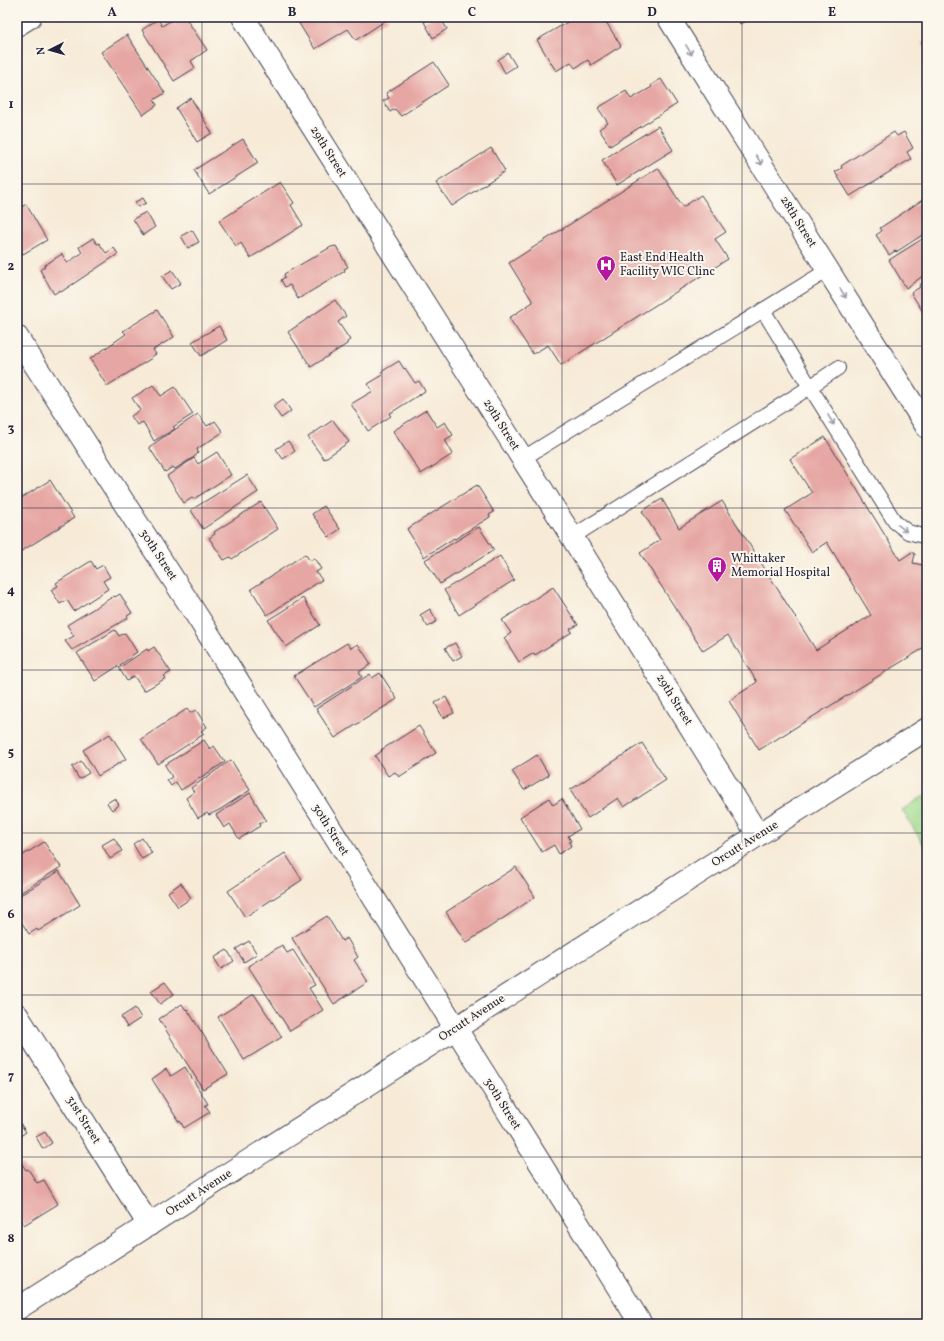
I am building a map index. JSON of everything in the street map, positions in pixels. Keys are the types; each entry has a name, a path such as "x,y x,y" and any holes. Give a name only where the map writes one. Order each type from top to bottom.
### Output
{"street":[{"path":"17,25 30,17"},
{"name":"29th Street","path":"242,17 572,537 758,835"},
{"name":"28th Street","path":"668,17 927,427"},
{"name":"30th Street","path":"17,337 194,612 641,1324"},
{"name":"Orcutt Avenue","path":"17,1309 758,835 927,729"},
{"name":"31st Street","path":"17,1015 149,1225"}],"lane":[{"path":"522,459 828,270"},
{"path":"763,310 895,522 908,532 927,537"},
{"path":"572,537 838,368"}],"green space":[{"path":"927,794 927,850 902,810"}],"building":[{"path":"177,17 185,17 207,50 191,61 195,68 174,81 142,30 158,19 162,26"},
{"path":"295,17 387,17 388,19 356,40 348,29 315,49"},
{"path":"432,17 440,17 447,29 433,38 424,22"},
{"path":"576,17 603,17 621,46 591,65 588,60 575,68 571,62 556,71 537,40"},
{"path":"736,17 751,17 740,24"},
{"path":"127,35 165,93 154,100 157,105 143,115 101,52"},
{"path":"927,39 927,51 922,42"},
{"path":"508,53 516,66 505,73 498,60"},
{"path":"434,62 449,85 401,116 395,109 390,112 383,101 389,98 386,93"},
{"path":"661,79 677,104 610,146 599,129 608,123 598,108 626,91 631,99 652,87 651,85"},
{"path":"191,98 212,133 197,142 176,108"},
{"path":"658,126 673,150 617,185 602,160"},
{"path":"894,132 897,136 904,132 913,148 907,152 911,159 850,196 835,172 842,168 841,166"},
{"path":"243,139 258,163 209,194 194,170"},
{"path":"491,148 505,171 452,206 436,183"},
{"name":"East End Health Facility WIC Clinc","path":"658,168 683,207 701,195 726,232 715,239 728,259 561,365 548,345 533,354 509,318 533,302 509,263"},
{"path":"280,182 294,203 291,205 303,225 250,258 241,243 236,246 219,221"},
{"path":"927,197 927,232 889,255 876,235 882,231 880,228"},
{"path":"143,198 146,203 138,207 135,202"},
{"path":"26,204 47,240 23,254 17,245 17,210"},
{"path":"146,212 155,227 143,235 133,219"},
{"path":"192,230 199,242 188,248 181,236"},
{"path":"927,236 927,273 906,288 889,260"},
{"path":"93,238 97,244 99,243 106,253 114,248 118,254 61,292 60,290 54,294 40,270 62,254 67,263 82,253 79,247"},
{"path":"336,246 348,267 344,269 345,271 298,299 290,285 285,287 281,280 285,277 284,274 331,247"},
{"path":"172,270 181,283 171,289 162,276"},
{"path":"927,280 927,314 925,315 911,293"},
{"path":"335,300 346,316 338,322 350,340 347,344 311,367 288,332"},
{"path":"157,310 174,337 153,350 156,354 151,357 152,358 107,386 90,359 126,334 123,331"},
{"path":"219,326 227,340 201,356 192,342"},
{"path":"399,361 415,383 419,381 425,391 389,414 391,416 368,431 351,404 373,391 368,384 383,375 381,372"},
{"path":"153,385 161,396 175,387 193,414 173,427 175,429 154,441 143,422 137,425 131,416 140,410 132,398"},
{"path":"283,399 291,411 281,418 273,406"},
{"path":"426,410 437,427 445,422 453,435 445,440 453,454 421,474 393,431"},
{"path":"198,414 207,426 215,421 223,432 197,449 198,453 194,457 175,469 173,467 165,472 149,447"},
{"path":"333,420 349,442 324,459 308,437"},
{"name":"Whittaker Memorial Hospital","path":"825,437 900,560 912,552 915,554 913,563 927,566 927,646 759,750 729,701 757,682 728,635 703,651 640,553 660,540 642,511 662,499 679,528 722,501 816,650 871,615 827,542 812,552 785,510 812,493 790,459"},
{"path":"288,441 295,451 283,459 276,449"},
{"path":"217,452 231,475 194,499 192,498 184,503 167,476 194,458 198,464"},
{"path":"247,475 258,492 203,529 191,510"},
{"path":"50,480 74,518 17,554 17,501"},
{"path":"477,485 494,512 489,515 490,517 424,557 407,529"},
{"path":"261,502 278,529 232,559 230,557 224,560 209,538 215,534 214,532"},
{"path":"324,506 340,529 329,537 312,514"},
{"path":"479,527 494,550 440,584 425,560"},
{"path":"305,554 310,561 314,558 321,569 316,572 322,580 267,615 251,589"},
{"path":"500,556 514,580 459,615 444,590"},
{"path":"91,561 96,569 103,565 110,577 103,581 108,589 74,611 67,600 60,604 51,590 58,586 56,583"},
{"path":"553,587 578,625 570,629 572,632 535,655 534,653 519,662 504,638 511,633 502,620"},
{"path":"120,594 132,613 127,616 128,618 72,650 65,641 74,636 67,625 114,596 115,597"},
{"path":"303,598 320,625 286,647 268,620"},
{"path":"430,609 437,621 428,627 420,615"},
{"path":"115,630 119,636 125,633 137,652 131,656 132,657 95,681 77,653"},
{"path":"347,643 351,648 358,644 371,664 359,672 362,677 314,707 294,676"},
{"path":"455,643 462,656 453,661 445,648"},
{"path":"154,647 171,672 164,676 166,678 144,691 134,676 127,681 119,668 147,649 148,651"},
{"path":"380,673 397,699 335,738 316,709 370,674 372,678"},
{"path":"446,697 454,713 443,718 435,703"},
{"path":"187,709 190,713 196,710 207,727 201,731 204,734 158,764 141,739"},
{"path":"419,726 436,753 399,777 395,772 388,776 375,756 382,751 381,750"},
{"path":"110,734 126,759 98,776 83,750"},
{"path":"204,740 210,749 214,746 225,762 181,790 176,782 171,786 167,780 172,777 165,765"},
{"path":"642,743 666,780 624,807 618,798 588,818 570,790"},
{"path":"537,755 549,775 524,790 512,771"},
{"path":"231,760 250,790 221,809 209,815 207,813 198,818 186,798 194,792 191,788"},
{"path":"81,761 89,773 79,779 72,767"},
{"path":"250,793 266,820 259,824 260,826 239,839 230,824 224,828 216,815"},
{"path":"115,798 119,805 112,810 107,803"},
{"path":"549,798 553,805 562,799 580,829 568,836 571,841 569,842 571,846 559,854 554,845 542,852 520,817"},
{"path":"114,838 122,851 110,859 102,845"},
{"path":"142,838 152,853 142,859 133,844"},
{"path":"44,842 61,867 17,895 17,859"},
{"path":"285,853 302,880 245,917 228,891"},
{"path":"516,867 535,897 466,943 446,912"},
{"path":"59,871 80,905 38,931 37,929 29,934 17,915 17,900 19,899 17,897"},
{"path":"181,883 191,898 178,907 168,892"},
{"path":"327,916 342,941 347,938 358,957 354,960 368,982 334,1004 292,938"},
{"path":"249,941 257,954 244,962 236,949"},
{"path":"282,945 287,953 293,950 315,985 309,988 323,1010 290,1031 248,966"},
{"path":"227,950 234,961 221,969 214,958"},
{"path":"165,982 174,994 160,1004 151,991"},
{"path":"254,994 282,1037 244,1060 218,1017"},
{"path":"182,1004 186,1010 187,1009 228,1074 203,1089 159,1019"},
{"path":"135,1008 141,1018 127,1027 121,1017"},
{"path":"185,1067 208,1104 205,1105 210,1112 184,1128 152,1079 166,1069 171,1076"},
{"path":"19,1122 26,1132 19,1137 17,1133 17,1124"},
{"path":"45,1132 52,1143 43,1149 36,1137"},
{"path":"22,1164 26,1170 28,1169 37,1183 44,1180 58,1204 24,1225 17,1216 17,1167"}],"place":[{"name":"East End Health Facility WIC Clinc","path":"606,282"},
{"name":"Whittaker Memorial Hospital","path":"717,583"}]}
